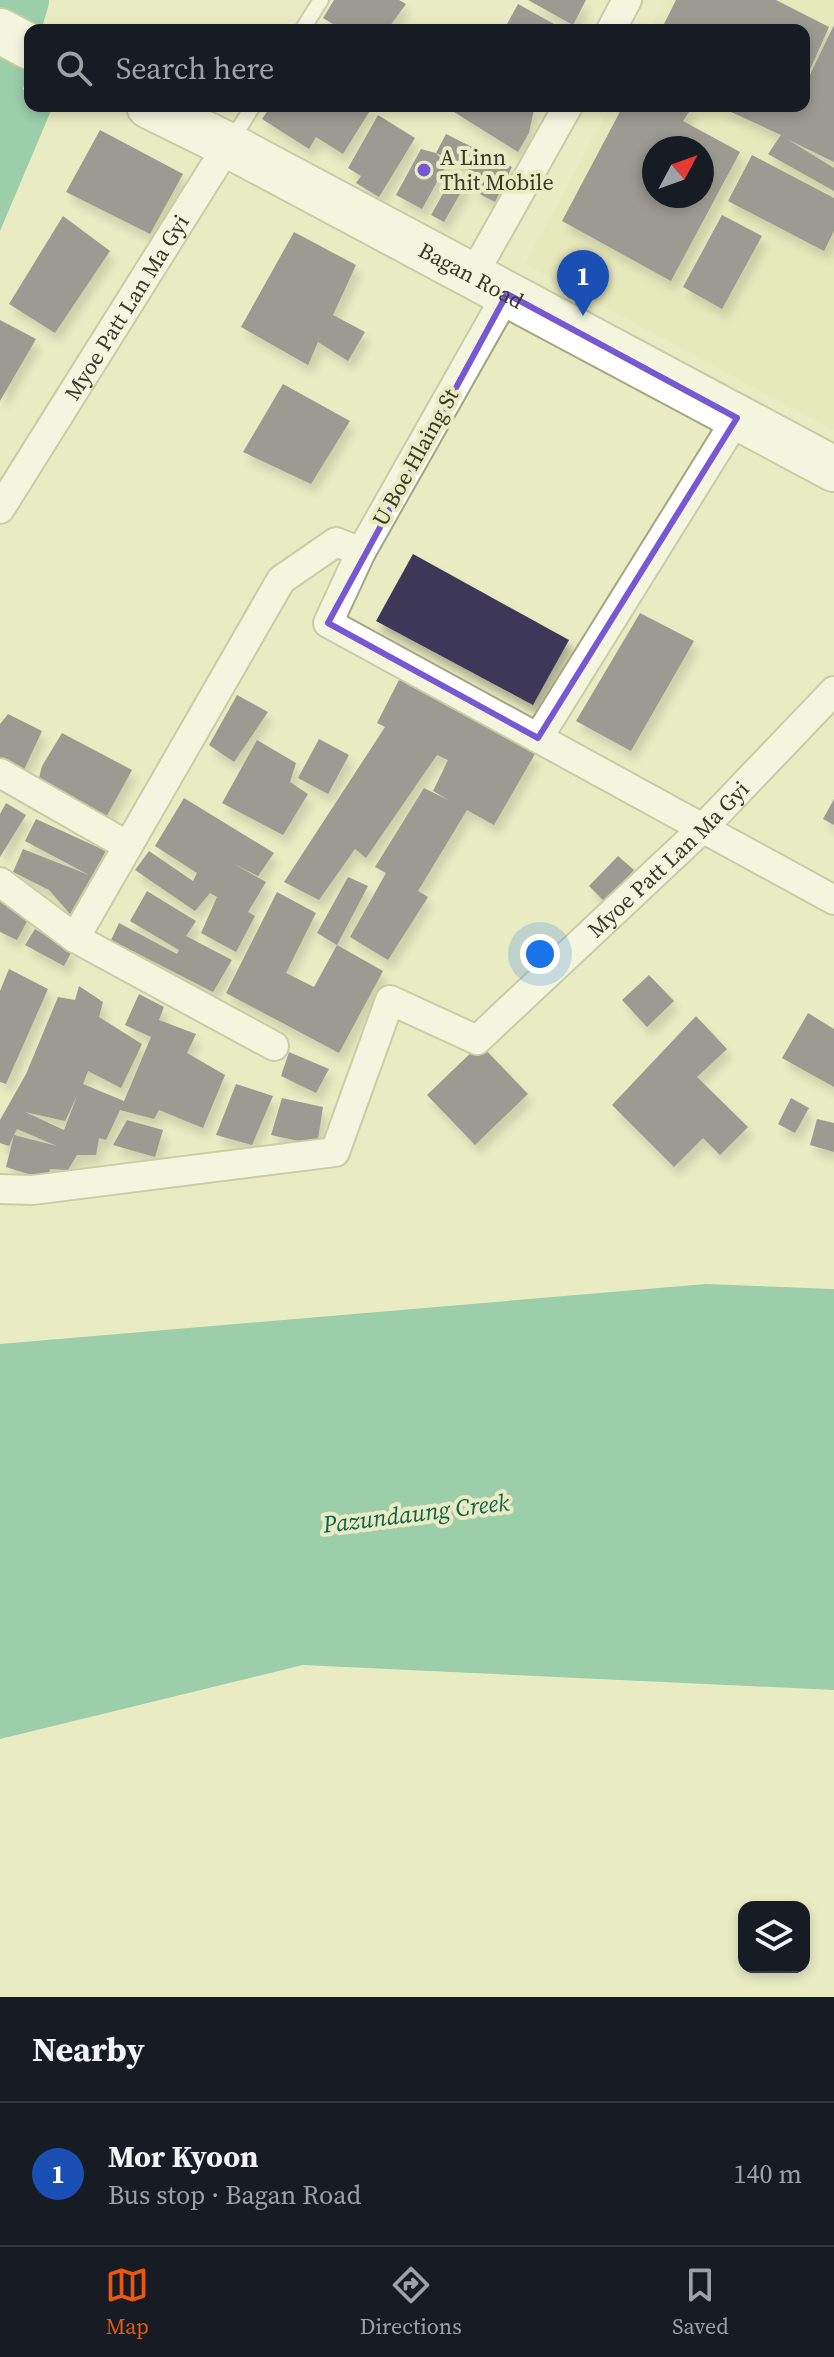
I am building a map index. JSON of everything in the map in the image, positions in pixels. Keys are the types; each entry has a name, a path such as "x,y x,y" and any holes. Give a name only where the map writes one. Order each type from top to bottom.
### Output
{"main road":[{"path":"0,31 24,44"},
{"name":"Bagan Road","path":"161,112 834,469"}],"street":[{"path":"614,24 627,0"},
{"name":"U Boe Hlaing St","path":"538,738 328,623 490,285 565,112"},
{"name":"Myoe Patt Lan Ma Gyi","path":"0,509 228,145"},
{"path":"737,418 538,738 834,900"},
{"path":"75,938 281,580 336,542 361,552"},
{"name":"Myoe Patt Lan Ma Gyi","path":"0,1189 33,1190 335,1152 390,1000 477,1040 702,829 834,691"},
{"path":"0,773 128,846"},
{"path":"0,882 75,938 274,1046"}],"lane":[{"path":"306,24 321,0"},
{"name":"Myoe Patt Lan Ma Gyi","path":"228,145 249,112"}],"highlighted area":[{"path":"507,294 737,418 538,738 328,623"}],"shaded area":[{"path":"666,0 834,0 834,431 525,264 607,112 810,112 810,24 653,24"}],"water":[{"path":"0,77 24,90 24,112 50,112 0,231"},
{"name":"Pazundaung Creek","path":"706,1284 834,1289 834,1690 303,1665 0,1739 0,1344"}],"building":[{"path":"334,0 399,0 406,4 391,24 333,24 323,18"},
{"path":"528,0 586,0 571,24"},
{"path":"676,0 776,0 829,27 810,70 810,24 664,24"},
{"path":"518,4 554,24 507,24"},
{"path":"834,25 834,162 787,139 834,168 834,191 768,154 781,135 731,112 810,112 810,75"},
{"path":"267,112 369,112 343,154 316,137 309,149 262,119"},
{"path":"454,112 533,112 529,133 518,152"},
{"path":"620,112 689,112 683,121 711,136 642,136 642,208 710,208 671,281 562,221"},
{"path":"378,115 415,138 379,197 356,183 361,176 348,168"},
{"path":"100,130 183,174 150,234 66,192"},
{"path":"446,134 512,167 495,202 474,191 482,176 436,153"},
{"path":"714,138 740,152 714,201"},
{"path":"421,149 436,153 447,164 422,209 396,195"},
{"path":"752,155 834,198 834,231 824,251 728,201"},
{"path":"455,172 468,180 444,222 431,215"},
{"path":"722,215 762,236 722,309 683,287"},
{"path":"63,216 110,251 55,333 9,304"},
{"path":"294,232 356,265 333,315 365,332 348,361 318,342 308,365 241,327"},
{"path":"0,320 36,339 0,401"},
{"path":"283,384 350,421 311,484 243,452"},
{"path":"413,554 569,640 533,705 376,621"},
{"path":"640,613 694,641 631,751 576,721"},
{"path":"400,678 535,754 494,825 467,810 418,891 428,897 388,960 350,937 386,873 375,867 424,788 450,801 433,791 448,760 437,755 366,858 355,849 319,900 284,882 385,727 377,723"},
{"path":"237,695 268,712 234,762 209,745"},
{"path":"8,714 42,731 22,774 0,763 0,724"},
{"path":"62,733 132,770 104,821 38,782 42,766"},
{"path":"319,739 349,755 328,794 298,778"},
{"path":"257,740 296,763 290,782 308,794 283,835 222,803"},
{"path":"184,798 274,853 258,876 234,864 266,882 248,912 255,916 236,952 201,933 217,897 210,893 195,911 135,870 149,851 193,881 197,873 155,846"},
{"path":"834,799 834,825 823,819"},
{"path":"6,803 26,815 0,857 0,814"},
{"path":"36,819 106,851 70,914 49,890 13,872 23,849 89,875 25,841"},
{"path":"618,856 634,870 605,902 589,886"},
{"path":"348,877 368,886 337,945 317,933"},
{"path":"147,891 196,921 186,936 232,960 213,992 111,940 119,923 177,954 179,950 130,921"},
{"path":"277,892 316,913 286,973 314,987 337,945 383,971 339,1053 226,993"},
{"path":"0,897 30,916 17,940 0,932"},
{"path":"35,929 72,951 64,966 25,945"},
{"path":"9,969 48,989 6,1084 0,1082 0,991"},
{"path":"649,975 674,1001 647,1027 622,1000"},
{"path":"79,986 103,1002 99,1017 142,1044 121,1088 88,1071 83,1084 124,1101 151,1037 125,1025 139,994 164,1007 159,1020 196,1034 187,1053 225,1075 203,1128 159,1110 154,1119 120,1110 106,1140 99,1138 96,1155 77,1155 68,1170 50,1169 47,1180 6,1167 14,1135 9,1146 0,1143 0,1120 26,1074 58,997 75,1000","holes":["77,1096 64,1130 25,1112 65,1121","17,1129 57,1146 14,1135"]},
{"path":"808,1013 834,1029 834,1087 782,1058"},
{"path":"696,1016 727,1049 697,1077 748,1127 720,1155 703,1138 674,1167 612,1105"},
{"path":"480,1044 528,1094 475,1145 427,1095"},
{"path":"289,1052 329,1069 316,1093 281,1076"},
{"path":"236,1084 273,1096 252,1145 216,1135"},
{"path":"282,1098 323,1107 317,1145 271,1135"},
{"path":"791,1098 809,1108 795,1133 778,1124"},
{"path":"817,1119 834,1123 834,1152 810,1145"},
{"path":"127,1120 163,1130 155,1157 113,1145"}],"waterway":[{"path":"0,74 22,0"}],"place":[{"name":"A Linn Thit Mobile","path":"424,170"},
{"name":"Mor Kyoon","path":"583,316"}]}
